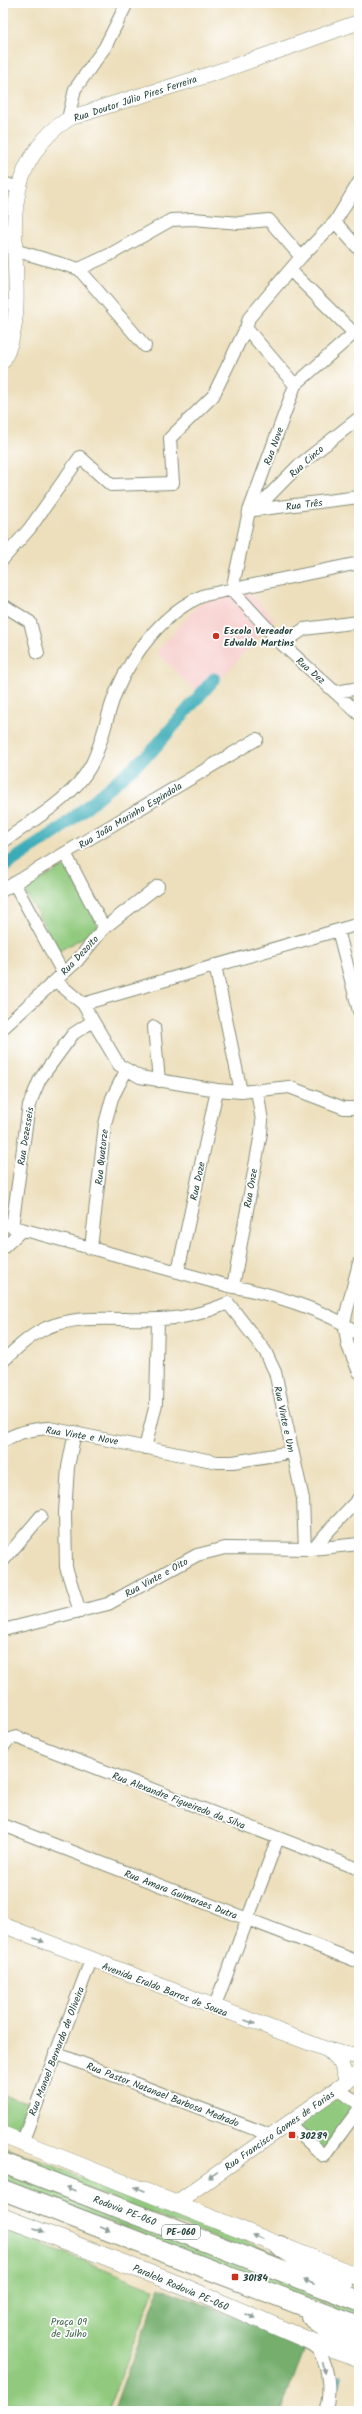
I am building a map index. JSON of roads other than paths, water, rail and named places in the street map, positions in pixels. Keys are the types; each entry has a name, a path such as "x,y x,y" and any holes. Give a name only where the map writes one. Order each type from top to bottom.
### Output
{"highway":[{"name":"Rodovia PE-060","path":"3,2163 359,2301"},
{"name":"PE-060","path":"3,2190 359,2327"},
{"path":"280,2246 359,2296"},
{"path":"291,2302 359,2352"}],"main road":[{"name":"PE-060","path":"3,2135 359,2277"},
{"name":"Paralela Rodovia PE-060","path":"3,2217 168,2281 302,2338 359,2358"}],"street":[{"path":"68,120 75,89 105,47 127,3"},
{"name":"Rua Doutor Júlio Pires Ferreira","path":"3,361 14,326 14,250 19,188 26,168 38,148 52,131 68,120 180,84 359,22"},
{"path":"3,559 30,528 80,457 111,485 173,483 170,438 213,396 246,328 249,318 301,257 335,222 359,182"},
{"path":"3,183 19,188"},
{"path":"79,269 109,255 171,220 193,219 238,223 269,220 301,257"},
{"path":"335,222 359,249"},
{"path":"14,250 79,269 145,346"},
{"path":"290,270 357,331"},
{"path":"246,328 295,385"},
{"name":"Rua Nove","path":"232,590 253,510 295,385 357,331"},
{"name":"Rua Cinco","path":"253,510 298,466 359,418"},
{"name":"Rua Três","path":"253,510 359,497"},
{"path":"3,842 67,795 81,781 99,748 116,692 131,663 145,644 176,611 192,600 359,563"},
{"name":"Rua Dez","path":"232,590 282,644 359,714"},
{"path":"3,605 30,622 38,653"},
{"path":"282,644 304,629 359,622"},
{"path":"336,692 359,688"},
{"name":"Rua João Marinho Espindola","path":"3,890 256,739"},
{"path":"65,853 104,928"},
{"path":"14,883 59,977 83,1004 119,1065 126,1070 140,1077 217,1090 241,1092 289,1087 344,1108 359,1108"},
{"name":"Rua Dezoito","path":"3,1028 76,961 104,928 158,886"},
{"path":"83,1004 359,924"},
{"path":"338,930 359,1011"},
{"path":"215,965 241,1092"},
{"name":"Rua Dezesseis","path":"12,1227 29,1105 40,1079 73,1034 93,1021"},
{"path":"154,1027 159,1081"},
{"name":"Rua Quatorze","path":"91,1248 105,1124 112,1098 126,1070"},
{"name":"Rua Doze","path":"178,1271 217,1090"},
{"name":"Rua Onze","path":"228,1303 262,1127 257,1090"},
{"path":"3,1248 12,1227 178,1271 231,1287 286,1300 344,1322 359,1334"},
{"path":"359,1263 344,1322 348,1346 359,1372"},
{"path":"3,1362 22,1342 46,1328 75,1320 158,1319 192,1316 228,1303"},
{"name":"Rua Vinte e Um","path":"228,1303 265,1351 275,1372 303,1499 309,1549"},
{"path":"145,1448 156,1404 158,1319"},
{"name":"Rua Vinte e Nove","path":"3,1441 12,1435 34,1428 49,1428 75,1432 162,1452 217,1462 233,1462 292,1452"},
{"path":"75,1432 68,1467 65,1513 66,1567 80,1612"},
{"path":"309,1549 359,1498"},
{"path":"3,1561 41,1516"},
{"name":"Rua Vinte e Oito","path":"3,1630 108,1604 197,1555 211,1550 224,1548 309,1549 359,1544"},
{"name":"Rua Alexandre Figueiredo da Silva","path":"3,1747 8,1740 16,1737 359,1869"},
{"name":"Rua Amara Guimaraes Dutra","path":"3,1825 359,1962"},
{"path":"214,2008 278,1838"},
{"name":"Avenida Eraldo Barros de Souza","path":"4,1929 91,1960 214,2008 328,2050 359,2057"},
{"name":"Rua Manoel Bernardo de Oliveira","path":"22,2142 91,1960"},
{"name":"Avenida Eraldo Barros de Souza","path":"328,2050 341,2063 343,2085"},
{"name":"Rua Pastor Natanael Barbosa Medrado","path":"55,2053 270,2135"},
{"name":"Rua Francisco Gomes de Farias","path":"176,2203 359,2073"},
{"path":"343,2085 359,2104"},
{"path":"288,2123 324,2156 359,2109"},
{"path":"302,2338 320,2352 325,2368 328,2403 325,2411"}],"waterway":[{"path":"3,867 59,830 151,752 214,679"},
{"path":"333,2399 340,2377"}],"place":[{"name":"Escola Vereador Edvaldo Martins","path":"216,636"},
{"name":"30289","path":"292,2135"},
{"name":"30184","path":"235,2277"}],"park label":[{"name":"Praça 09 de Julho","path":"69,2326"}]}
